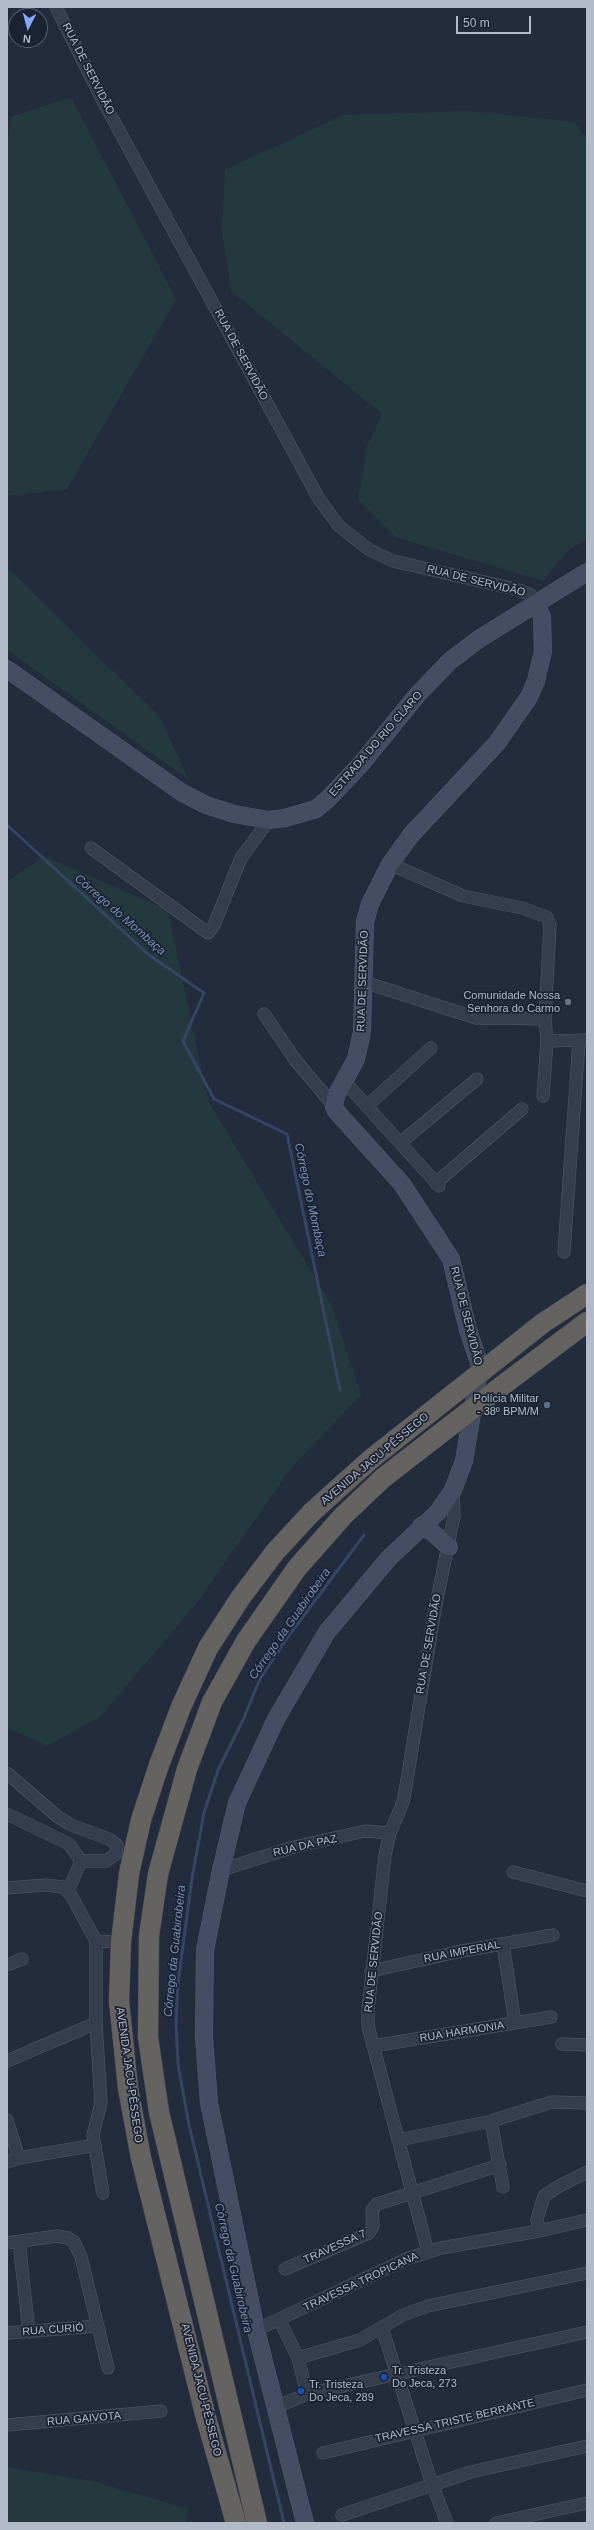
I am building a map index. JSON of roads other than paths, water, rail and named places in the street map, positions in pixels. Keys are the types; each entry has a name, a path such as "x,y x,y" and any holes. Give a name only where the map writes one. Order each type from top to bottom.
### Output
{"highway":[{"name":"AVENIDA JACU-PÊSSEGO","path":"236,2523 205,2414 141,2158 128,2088 119,2001 121,1942 129,1874 141,1820 159,1765 181,1707 208,1648 241,1597 276,1552 312,1512 371,1459 543,1323 587,1294"},
{"name":"AVENIDA JACU-PÊSSEGO","path":"257,2523 159,2112 148,2037 148,1936 158,1874 187,1769 212,1702 246,1641 297,1568 343,1516 383,1478 587,1322"}],"main road":[{"name":"ESTRADA DO RIO CLARO","path":"7,669 181,792 206,805 234,814 268,820 299,815 316,809 328,800 361,764 418,694 450,661 478,639 587,572"},
{"name":"RUA DE SERVIDÃO","path":"453,1490 464,1461 480,1366 468,1330 451,1260 402,1184 336,1111 334,1106 360,1046 362,1032 365,922 377,887 390,864 411,835 497,743 529,697 536,681 544,651 542,617 536,603"},
{"path":"305,2523 256,2330 209,2103 204,2037 205,1950 221,1870 237,1803 276,1719 327,1632 389,1558 421,1526 438,1512 453,1490"},
{"path":"421,1526 434,1533 448,1547"}],"street":[{"name":"RUA DE SERVIDÃO","path":"56,7 103,101 320,499 339,526 368,549 393,561 519,590 531,595 536,603"},
{"path":"91,848 208,933 214,925 241,858 268,820"},
{"path":"390,864 462,896 522,908 547,917 550,926 545,1019 546,1041 542,1096"},
{"path":"364,982 476,1018 493,1020 545,1019"},
{"path":"264,1014 296,1061 334,1106"},
{"path":"546,1041 583,1040 564,1252"},
{"path":"367,1106 431,1048"},
{"path":"400,1143 476,1079"},
{"path":"344,1081 438,1185 522,1109"},
{"name":"RUA DE SERVIDÃO","path":"428,2252 411,2195 368,2026 371,1971 390,1833 403,1802 435,1609 454,1516 453,1490"},
{"path":"7,1773 58,1817 71,1825 109,1839 117,1845 116,1854 106,1861 81,1861"},
{"path":"7,1814 69,1844 81,1861"},
{"name":"RUA DA PAZ","path":"221,1870 294,1847 365,1831 390,1833"},
{"path":"68,1890 81,1861"},
{"path":"513,1872 587,1891"},
{"path":"7,1888 46,1885 63,1887 68,1890 96,1941 96,2023 101,2103 93,2135 103,2193"},
{"name":"RUA IMPERIAL","path":"371,1971 553,1935"},
{"path":"96,1941 121,1942"},
{"path":"503,1944 516,2023"},
{"path":"7,1965 22,1959"},
{"name":"RUA HARMONIA","path":"373,2046 551,2017"},
{"path":"7,2061 96,2023"},
{"path":"562,2044 587,2045"},
{"path":"398,2140 491,2120 552,2102 587,2102"},
{"path":"7,2120 19,2158"},
{"path":"491,2120 504,2187"},
{"path":"7,2162 19,2158 95,2145"},
{"path":"411,2195 500,2165"},
{"path":"539,2231 538,2219 544,2196 559,2186 587,2172"},
{"name":"TRAVESSA 7","path":"285,2269 370,2233 373,2226 372,2210 377,2204 411,2195"},
{"name":"TRAVESSA TROPICANA","path":"256,2330 406,2259 428,2252 539,2231 587,2220"},
{"path":"29,2332 13,2242 57,2236 68,2238 74,2242 81,2257 108,2368"},
{"path":"298,2358 345,2345 382,2328 403,2315 428,2306 587,2273"},
{"path":"279,2319 298,2358 306,2394"},
{"name":"RUA CURIÓ","path":"7,2333 98,2326"},
{"path":"382,2328 432,2484 447,2523"},
{"path":"276,2407 306,2394 398,2375 587,2332"},
{"name":"TRAVESSA TRISTE BERRANTE","path":"323,2453 587,2390"},
{"name":"RUA GAIVOTA","path":"7,2425 161,2411"},
{"path":"342,2515 403,2497 422,2490 432,2484 471,2472 587,2446"},
{"path":"496,2523 587,2503"}],"waterway":[{"name":"Córrego do Mombaça","path":"7,825 149,955 204,993 183,1041 214,1099 287,1134 340,1390"},
{"name":"Córrego da Guabirobeira","path":"284,2523 189,2125 178,2064 176,2022 178,1983 192,1878 204,1813 218,1770 243,1720 260,1679 287,1638 364,1535"}],"place":[{"name":"Comunidade Nossa Senhora do Carmo","path":"568,1002"},
{"name":"Polícia Militar - 38º BPM/M","path":"547,1405"},
{"name":"Tr. Tristeza Do Jeca, 273","path":"384,2377"},
{"name":"Tr. Tristeza Do Jeca, 289","path":"301,2391"}]}
